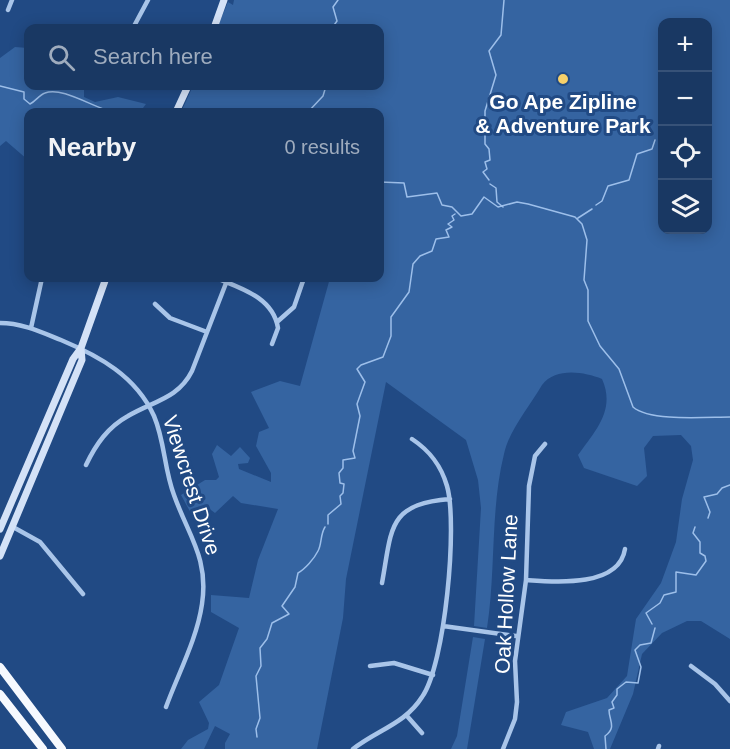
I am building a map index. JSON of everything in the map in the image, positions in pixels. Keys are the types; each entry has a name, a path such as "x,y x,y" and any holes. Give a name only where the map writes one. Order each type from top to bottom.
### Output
{"highway":[{"path":"0,667 62,749"},
{"path":"0,694 43,749"}],"main road":[{"path":"215,24 224,0"},
{"path":"177,108 186,90"},
{"path":"0,529 73,359 81,348 105,282"},
{"path":"0,556 82,360 81,348"}],"street":[{"path":"8,10 12,0"},
{"path":"135,24 148,0"},
{"path":"31,328 41,282"},
{"path":"86,465 95,446 110,429 127,416 171,396 184,385 226,282"},
{"path":"231,282 259,298 277,322 277,335 272,344"},
{"path":"277,322 294,307 303,282"},
{"path":"155,304 170,318 207,332"},
{"name":"Viewcrest Drive","path":"0,323 31,328 81,348 120,372 149,406 162,437 174,496 196,544 202,577 202,604 166,707"},
{"path":"353,749 407,716 424,695 433,675 443,626 447,589 450,499 437,463 426,449 412,439"},
{"name":"Oak Hollow Lane","path":"503,749 517,711 516,636 526,580 529,486 535,456 545,444"},
{"path":"382,583 391,535 401,514 419,503 450,499"},
{"path":"13,527 40,542 83,594"},
{"path":"526,580 566,582 596,577 616,567 624,556 625,549"},
{"path":"443,626 516,636"},
{"path":"370,666 394,663 433,675"},
{"path":"691,666 729,698"},
{"path":"407,716 422,733"}],"shaded area":[{"path":"234,0 730,0 730,639 701,621 687,621 662,633 642,654 633,694 610,749 594,749 588,732 561,725 566,712 607,698 627,676 636,619 661,583 676,542 682,499 693,460 691,446 681,435 653,436 644,448 647,476 637,486 584,468 578,455 602,420 607,401 606,390 602,379 587,374 562,373 548,379 542,385 515,427 504,454 497,497 487,628 474,626 481,508 478,480 466,440 386,382 346,579 343,618 317,749 225,749 225,743 230,734 215,726 204,749 181,749 188,740 208,729 209,723 199,702 219,685 239,628 211,612 211,595 249,598 258,560 278,509 241,503 233,496 215,513 207,507 193,517 181,495 205,480 216,480 219,477 212,454 217,445 231,456 240,447 250,458 248,463 238,464 239,469 271,482 271,473 256,446 259,432 269,428 251,392 280,381 300,386 329,282 384,282 384,108 183,108 191,90 384,90 384,24 219,24 228,2 233,5"},
{"path":"15,47 24,48 24,90 84,90 84,97 95,102 118,97 146,104 143,108 24,108 24,157 6,141 0,146 0,58"},
{"path":"473,637 485,639 467,749 451,749 457,736"}],"waterway":[{"path":"335,24 337,21 333,7 338,0"},
{"path":"489,180 483,172 487,169 485,162 490,160 489,149 485,144 485,111 496,75 489,51 501,35 504,0"},
{"path":"0,86 24,92 24,99 30,104 43,94 60,92 100,108"},
{"path":"312,108 323,96 325,90"},
{"path":"596,205 602,201 608,186 629,180 637,154 652,149 655,140"},
{"path":"384,182 404,183 407,197 437,193 442,205 452,207 461,216 472,214 484,197 498,207 517,202 575,217 582,224 587,240 584,280 588,290 588,321 600,346 619,369 633,407 641,412 665,417 730,417"},
{"path":"490,184 496,188 497,202 503,207"},
{"path":"578,218 592,209"},
{"path":"328,524 328,515 341,504 340,496 343,493 344,484 340,483 339,473 343,468 343,460 355,458 353,451 360,416 357,404 365,382 357,369 361,365 383,357 391,336 391,317 409,292 413,264 420,256 432,251 436,239 449,237 446,230 452,227 448,224 454,220 452,216 455,214"},
{"path":"708,518 710,512 704,497 717,494 722,488 730,485"},
{"path":"257,737 256,729 260,718 256,676 261,666 260,648 267,639 272,623 289,614 282,606 295,587 298,573 309,564 318,551 325,527"},
{"path":"652,624 646,613 660,603 664,595 676,592 676,572 696,575 706,561 705,556 700,553 700,542 693,533 695,527"},
{"path":"606,749 605,736 612,727 609,710 614,708 612,702 617,695 617,689 626,682 638,683 641,667 635,650 640,645 651,643 655,628"}],"place":[{"name":"Go Ape Zipline & Adventure Park","path":"563,79"}]}
